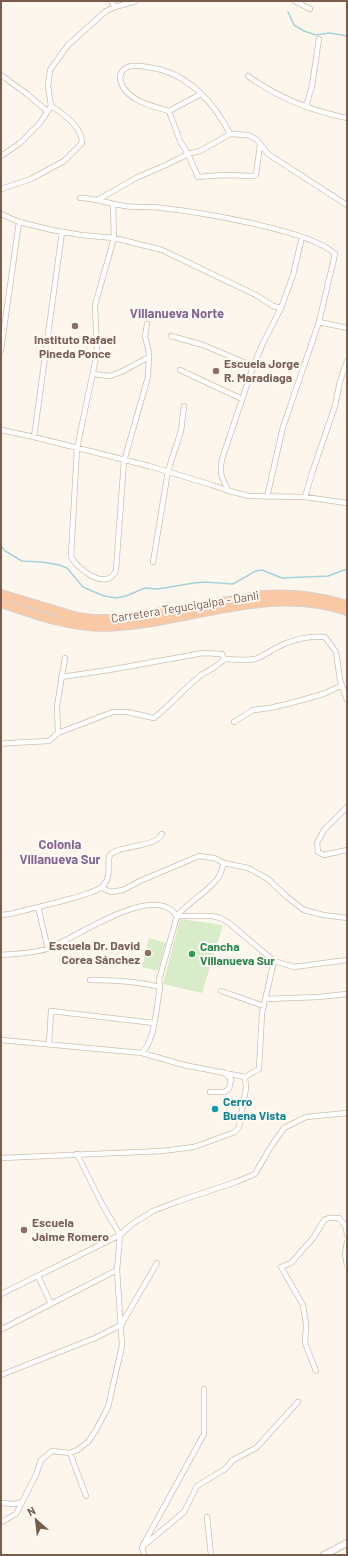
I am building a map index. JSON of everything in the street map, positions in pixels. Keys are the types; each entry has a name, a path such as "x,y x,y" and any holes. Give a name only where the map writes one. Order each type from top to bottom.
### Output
{"highway":[{"name":"Carretera Tegucigalpa - Danli","path":"1,594 77,617 93,619 114,619 138,616 263,595 281,594 298,594 318,597 347,605"},
{"name":"Carretera Tegucigalpa - Danli","path":"1,603 47,618 80,625 102,627 145,623 258,603 278,601 321,604 347,611"}],"street":[{"path":"111,1 115,7"},
{"path":"1,189 31,179 64,161 82,143 82,136 73,124 51,106 48,86 50,70 68,45 106,11 136,1"},
{"path":"295,1 310,9"},
{"path":"306,106 312,86 319,39"},
{"path":"202,94 169,111 145,104 130,94 121,79 121,72 133,65 161,69 181,78 202,94 222,119 230,134"},
{"path":"1,75 47,111"},
{"path":"248,76 263,87 321,113 347,118"},
{"path":"1,156 25,139 40,123 51,106"},
{"path":"169,111 180,141 188,154 198,177 223,175 251,177 256,175 260,145"},
{"path":"99,199 138,176 166,165 188,154 200,151 230,134 248,136 257,140 268,154 347,205"},
{"path":"80,198 99,199 125,206 161,208 241,222 302,237 327,247 335,254 319,322 283,427 267,497"},
{"path":"113,204 114,238 95,305 97,354 77,448 71,556 76,565 87,574 97,578 109,578 114,575 116,570 124,461 148,377 149,357 145,336 147,324"},
{"path":"1,214 20,222 62,232 114,238 162,250 256,294 274,306 281,308"},
{"path":"1,350 20,222"},
{"path":"34,437 62,232"},
{"path":"229,491 221,477 220,468 253,366 281,308 293,275 302,237"},
{"path":"319,322 347,328"},
{"path":"171,336 203,345 253,366"},
{"path":"93,374 110,376 121,372 149,357"},
{"path":"305,497 335,406 340,381 347,360"},
{"path":"180,370 242,399"},
{"path":"153,562 168,471 181,431 184,406"},
{"path":"1,430 168,471 249,496 305,497 347,503"},
{"path":"1,744 49,741 58,732 113,712 128,712 154,718 202,674 224,659 253,659 263,656 280,646 301,638 325,637 336,652 341,686 347,700"},
{"path":"61,677 116,669 203,653 222,654 224,659"},
{"path":"58,732 57,706 65,658"},
{"path":"234,722 253,710 285,705 323,694 341,686"},
{"path":"347,808 324,830 317,843 318,852 324,855 347,850"},
{"path":"1,915 82,896 102,888 109,876 108,859 110,854 117,850 157,840 162,834"},
{"path":"102,888 111,892 123,890 140,881 199,856 214,858 224,863 248,868 268,879 287,897 304,910 323,915 347,918"},
{"path":"142,1053 148,1046 154,1023 160,987 159,980 176,916 182,909 204,892 218,877 224,863"},
{"path":"1,955 48,949 103,921 135,907 155,904 167,907 176,916 212,916 220,918 229,923 274,961 294,967 347,960"},
{"path":"38,907 48,949"},
{"path":"1,1040 142,1053 245,1077 259,1069 260,1033 265,999 274,961"},
{"path":"90,980 115,980 144,983 160,987"},
{"path":"221,991 264,1006"},
{"path":"265,999 318,997 347,994"},
{"path":"49,1044 51,1011 154,1023"},
{"path":"210,1092 224,1092 229,1088 231,1079 223,1072"},
{"path":"1,1158 162,1151 194,1147 234,1132 239,1127 246,1088 245,1077"},
{"path":"1,1294 120,1235 132,1224 153,1211 255,1174 284,1128 306,1116 347,1114"},
{"path":"1,1522 16,1514 36,1475 41,1460 46,1454 52,1451 70,1453 88,1442 108,1407 122,1346 117,1270 120,1235 102,1204 77,1154"},
{"path":"316,1371 305,1343 306,1324 303,1305 282,1267 291,1263 314,1237 324,1220 329,1218 339,1218 346,1227 347,1235"},
{"path":"347,1242 344,1254 347,1266"},
{"path":"1,1375 95,1338 121,1325 156,1263"},
{"path":"1,1329 117,1270"},
{"path":"38,1276 51,1304"},
{"path":"144,1555 142,1547 204,1434 204,1389"},
{"path":"142,1547 184,1512 197,1486 225,1469 233,1460 256,1448 298,1402"},
{"path":"70,1453 86,1496"},
{"path":"1,1503 14,1504 22,1502"},
{"path":"207,1517 211,1555"},
{"path":"324,1555 347,1544"}],"green space":[{"name":"Cancha Villanueva Sur","path":"180,919 223,925 202,993 163,984"},
{"path":"149,938 166,943 158,971 142,967"}],"waterway":[{"path":"288,12 294,25 304,31 316,35 329,33 347,36"},
{"path":"1,546 5,551 22,561 42,562 67,568 83,587 104,596 116,598 126,596 145,588 158,589 205,582 233,584 256,571 262,570 282,578 328,576 347,569"}],"place":[{"name":"Instituto Rafael Pineda Ponce","path":"75,326"},
{"name":"Escuela Jorge R. Maradiaga","path":"216,371"},
{"name":"Escuela Dr. David Corea Sánchez","path":"148,953"},
{"name":"Cancha Villanueva Sur","path":"192,954"},
{"name":"Cerro Buena Vista","path":"215,1109"},
{"name":"Escuela Jaime Romero","path":"24,1230"}],"district":[{"name":"Villanueva Norte","path":"177,313"},
{"name":"Colonia Villanueva Sur","path":"60,852"}]}
